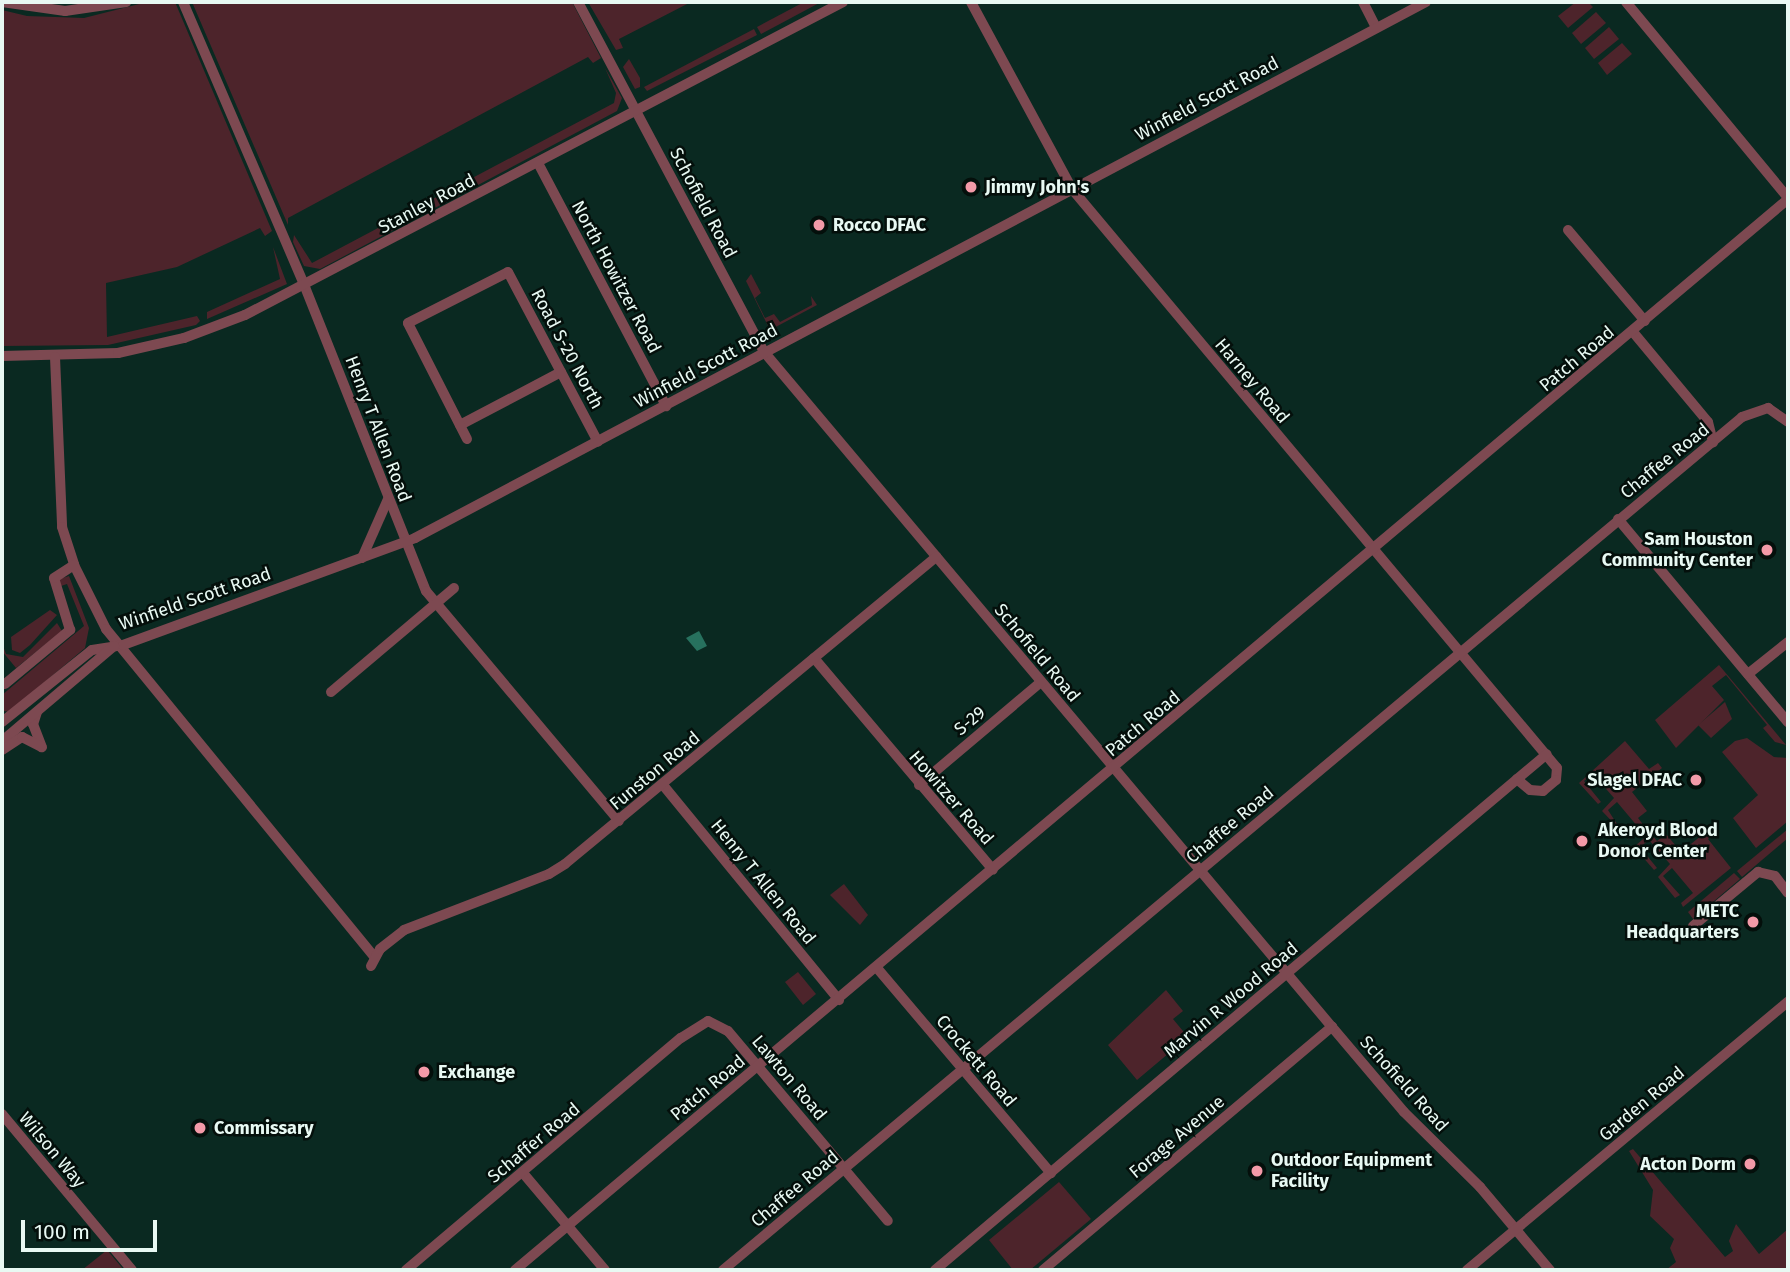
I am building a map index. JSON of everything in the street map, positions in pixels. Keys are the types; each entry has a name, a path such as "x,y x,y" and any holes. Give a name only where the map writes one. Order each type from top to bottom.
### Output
{"street":[{"path":"2,2 65,10 126,2"},
{"name":"Henry T Allen Road","path":"183,2 305,287 405,543 435,604 619,821"},
{"name":"Schofield Road","path":"578,2 765,353 1332,1027 1550,1270"},
{"name":"Stanley Road","path":"2,356 103,355 157,346 214,328 305,287 843,2"},
{"name":"Harney Road","path":"971,2 1072,189 1547,754"},
{"path":"1363,2 1376,27"},
{"name":"Winfield Scott Road","path":"2,741 117,643 123,645 405,543 1426,2"},
{"path":"1626,2 1788,198"},
{"name":"North Howitzer Road","path":"538,163 666,406"},
{"name":"Patch Road","path":"515,1270 1374,551 1788,198"},
{"path":"1568,230 1646,321"},
{"name":"Road S-20 North","path":"460,425 408,323 508,272 598,442"},
{"path":"1633,332 1708,422 1713,442"},
{"path":"3,719 77,658 117,643 74,565 59,510 55,357"},
{"path":"467,439 460,425 561,372"},
{"name":"Chaffee Road","path":"723,1270 1713,442 1759,408 1777,411 1788,422"},
{"path":"362,558 388,499"},
{"path":"1618,519 1788,722"},
{"name":"Funston Road","path":"117,643 373,961 419,922 549,874 663,785 936,557"},
{"path":"5,684 70,629 54,578 74,565"},
{"path":"331,692 454,588"},
{"path":"1748,674 1788,642"},
{"name":"Howitzer Road","path":"814,658 993,870"},
{"name":"S-29","path":"919,785 1041,682"},
{"path":"2,750 22,737 42,747 33,724 38,710"},
{"path":"1517,779 1536,792 1551,785 1557,768 1547,754"},
{"name":"Marvin R Wood Road","path":"935,1270 1547,754"},
{"name":"Henry T Allen Road","path":"663,785 838,1000"},
{"path":"1693,926 1758,872 1775,876 1788,893"},
{"name":"Crockett Road","path":"877,968 1051,1173"},
{"name":"Garden Road","path":"1467,1270 1788,1003"},
{"name":"Lawton Road","path":"681,1038 701,1024 716,1021 758,1066 888,1221"},
{"name":"Forage Avenue","path":"1042,1270 1332,1027"},
{"name":"Schaffer Road","path":"406,1270 681,1038"},
{"name":"Wilson Way","path":"2,1114 132,1270"},
{"path":"523,1173 605,1270"}],"shaded area":[{"path":"147,2 175,2 272,231 265,236 260,228 177,267 106,283 107,337 197,316 200,321 196,325 108,345 2,346 2,10 27,16 84,18"},
{"path":"192,2 572,2 601,58 593,63 588,57 288,218 288,225"},
{"path":"588,2 691,2 619,39 623,48 616,50"},
{"path":"804,2 821,2 761,34 757,27"},
{"path":"1576,2 1588,2 1593,7 1568,28 1558,16"},
{"path":"1596,12 1606,23 1581,44 1572,33"},
{"path":"1609,27 1619,39 1594,59 1585,48"},
{"path":"754,29 757,35 647,91 644,87"},
{"path":"1622,43 1632,54 1607,75 1598,63"},
{"path":"629,59 640,78 640,87 635,89 623,67"},
{"path":"605,68 622,98 617,111 320,269 304,266 293,242 294,235 312,263 614,103 616,93"},
{"path":"273,247 287,284 207,319 207,312 280,279"},
{"path":"751,274 761,293 755,298 765,318 774,314 780,322 812,305 811,296 817,305 770,330 746,281"},
{"path":"69,576 89,628 85,648 9,712 4,711 2,695 84,626 67,584 61,586 59,579"},
{"path":"50,610 57,615 30,645 20,653 12,650 11,637"},
{"path":"57,623 62,631 16,668 2,651 2,643 6,654 23,657"},
{"path":"699,631 707,646 697,651 686,638"},
{"path":"1719,665 1786,745 1775,742 1763,728 1767,725 1726,675 1712,686 1724,700 1676,748 1655,720"},
{"path":"1725,702 1732,719 1711,738 1698,725"},
{"path":"1747,738 1774,757 1788,758 1788,821 1756,848 1733,818 1758,795 1722,752 1735,741"},
{"path":"1625,741 1649,769 1658,763 1662,768 1632,792 1647,811 1638,818 1645,827 1627,840 1638,827 1617,802 1608,810 1622,832 1602,811 1614,798 1593,774 1584,781 1601,802 1598,804 1579,783"},
{"path":"1712,827 1716,832 1708,839 1731,868 1683,907 1681,903 1693,893 1672,868 1663,876 1680,895 1675,898 1658,877 1670,864 1649,840 1640,847 1657,868 1654,870 1634,847 1650,833 1657,841 1666,834 1681,852"},
{"path":"1788,829 1788,838 1742,877 1737,871"},
{"path":"1734,873 1740,879 1693,919 1688,912"},
{"path":"844,884 868,915 860,925 830,895"},
{"path":"798,972 816,994 803,1005 785,982"},
{"path":"1166,990 1183,1011 1173,1019 1188,1037 1137,1080 1108,1045"},
{"path":"1633,1149 1725,1257 1733,1251 1729,1241 1736,1224 1759,1254 1788,1229 1788,1270 1666,1270 1676,1262 1670,1248 1674,1239 1650,1216 1653,1190 1629,1151"},
{"path":"1059,1182 1091,1219 1030,1270 1013,1270 989,1240"},
{"path":"107,1250 124,1270 82,1270"}],"place":[{"name":"Jimmy John's","path":"971,187"},
{"name":"Rocco DFAC","path":"819,225"},
{"name":"Sam Houston Community Center","path":"1767,550"},
{"name":"Slagel DFAC","path":"1696,780"},
{"name":"Akeroyd Blood Donor Center","path":"1582,841"},
{"name":"METC Headquarters","path":"1753,922"},
{"name":"Exchange","path":"424,1072"},
{"name":"Commissary","path":"200,1128"},
{"name":"Acton Dorm","path":"1750,1164"},
{"name":"Outdoor Equipment Facility","path":"1257,1171"}]}
